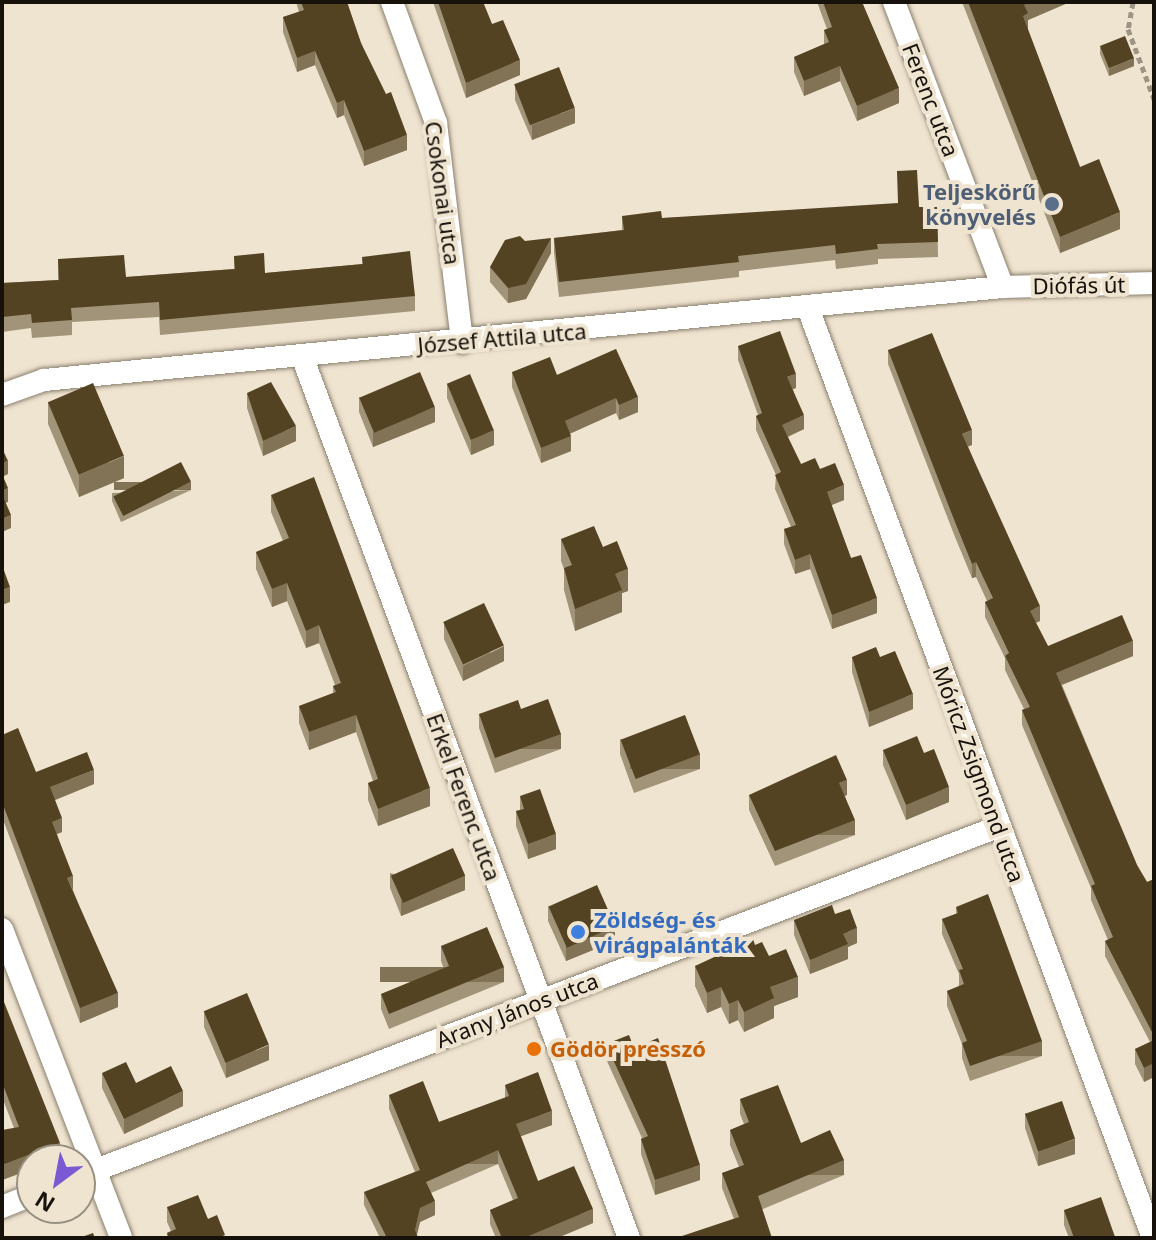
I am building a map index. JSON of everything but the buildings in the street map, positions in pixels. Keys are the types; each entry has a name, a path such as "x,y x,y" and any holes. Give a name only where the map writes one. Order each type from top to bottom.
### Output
{"street":[{"name":"Csokonai utca","path":"392,2 436,123 462,342"},
{"name":"Ferenc utca","path":"894,2 1003,287"},
{"name":"Diófás út","path":"1003,287 1154,283"},
{"name":"József Attila utca","path":"2,395 44,380 462,342 1003,287"},
{"name":"Móricz Zsigmond utca","path":"808,308 1153,1238"},
{"name":"Erkel Ferenc utca","path":"302,356 629,1238"},
{"name":"Arany János utca","path":"96,1171 998,827"},
{"path":"2,929 77,1144"},
{"path":"96,1191 121,1238"}],"path":[{"path":"1133,2 1128,29 1154,99"}],"place":[{"name":"Teljeskörű könyvelés","path":"1052,204"},
{"name":"Zöldség- és virágpalánták","path":"578,932"},
{"name":"Gödör presszó","path":"534,1049"}]}
